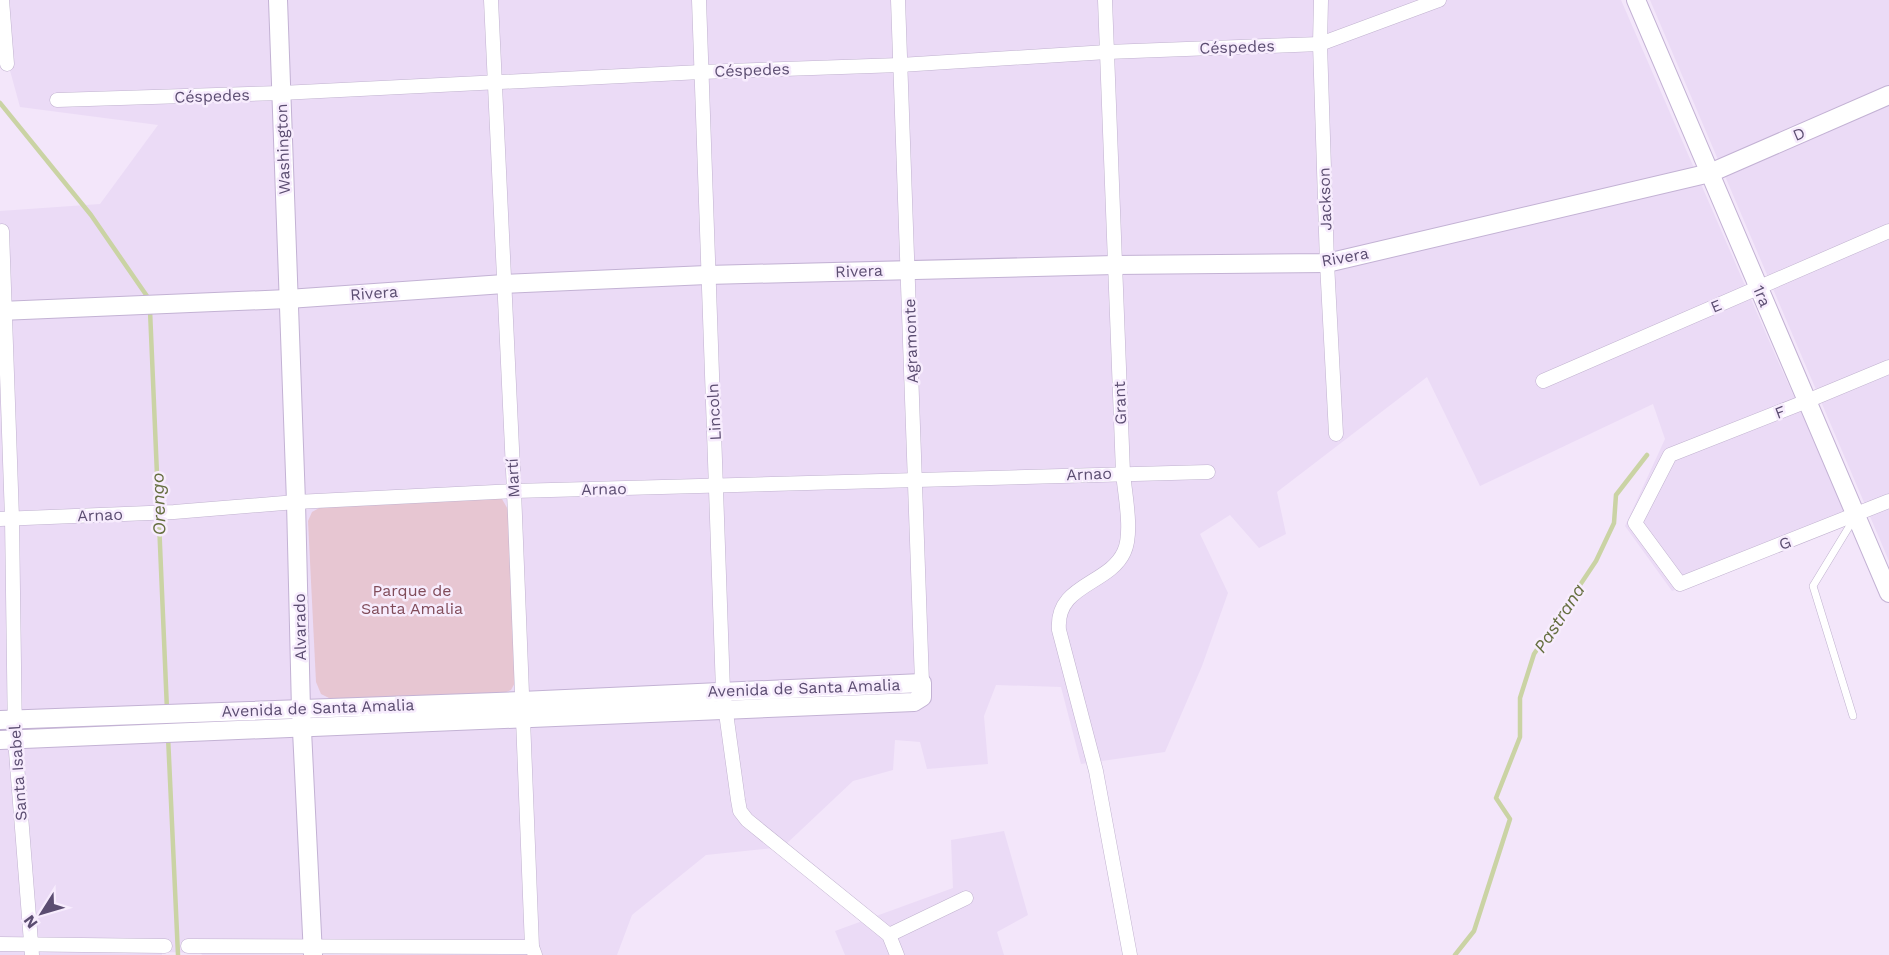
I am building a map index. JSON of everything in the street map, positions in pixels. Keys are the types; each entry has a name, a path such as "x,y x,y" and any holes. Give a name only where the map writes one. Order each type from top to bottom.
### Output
{"street":[{"path":"2,0 7,64"},
{"name":"Washington","path":"278,0 288,298"},
{"name":"Martí","path":"491,0 533,951"},
{"name":"Lincoln","path":"699,0 723,691 740,811 747,820 889,935"},
{"name":"Agramonte","path":"898,0 922,683"},
{"name":"Grant","path":"1105,0 1123,473 1128,538 1125,552 1118,562 1071,595 1058,619 1096,771 1130,955"},
{"name":"Jackson","path":"1322,0 1320,44 1326,262 1336,434"},
{"name":"Céspedes","path":"57,100 281,93 494,81 900,65 1107,52 1320,44 1439,0"},
{"name":"1ra","path":"1636,0 1889,593"},
{"name":"D","path":"1710,173 1889,95"},
{"name":"Rivera","path":"2,311 288,298 707,274 1326,262 1710,173"},
{"name":"Santa Isabel","path":"2,231 7,739 32,950"},
{"name":"E","path":"1543,381 1889,231"},
{"name":"Alvarado","path":"288,298 302,719 313,951"},
{"name":"F","path":"1680,584 1635,523 1670,455 1889,367"},
{"name":"Arnao","path":"6,519 174,512 296,502 514,491 1208,472"},
{"name":"G","path":"1680,584 1889,501"},
{"name":"Avenida de Santa Amalia","path":"7,739 183,732 302,719 522,710 725,710 914,702 922,697 922,683 723,691 522,710"},
{"name":"Avenida de Santa Amalia","path":"7,720 182,712 302,719"},
{"path":"897,955 889,935 966,898"},
{"path":"0,944 32,950 165,946"},
{"path":"188,946 313,951 533,951"}],"lane":[{"path":"1852,716 1813,586 1856,515"}],"shaded area":[{"path":"0,0 1621,0 1777,359 1852,524 1672,591 1625,526 1665,439 1653,404 1480,486 1427,377 1277,492 1286,534 1259,548 1230,515 1200,534 1228,593 1202,666 1165,752 1081,764 1061,687 996,685 984,716 988,764 927,769 920,742 895,740 893,770 853,781 783,847 706,855 632,915 617,955 202,955 201,953 162,952 162,955 0,955 0,211 100,204 158,125 20,107 0,34"},
{"path":"1650,0 1889,0 1889,561"},
{"path":"1004,831 1028,915 997,932 1004,955 845,955 835,931 953,888 951,840"}],"green space":[{"name":"Parque de Santa Amalia","path":"493,496 502,499 510,513 517,679 511,690 504,693 333,700 321,694 316,682 308,521 312,512 321,507"}],"waterway":[{"name":"Orengo","path":"0,103 91,215 149,299"},
{"name":"Orengo","path":"150,310 167,710"},
{"name":"Pastrana","path":"1455,955 1474,931 1510,819 1496,798 1520,737 1520,698 1534,654 1596,561 1614,523 1616,495 1647,455"},
{"name":"Orengo","path":"168,736 178,955"}]}
